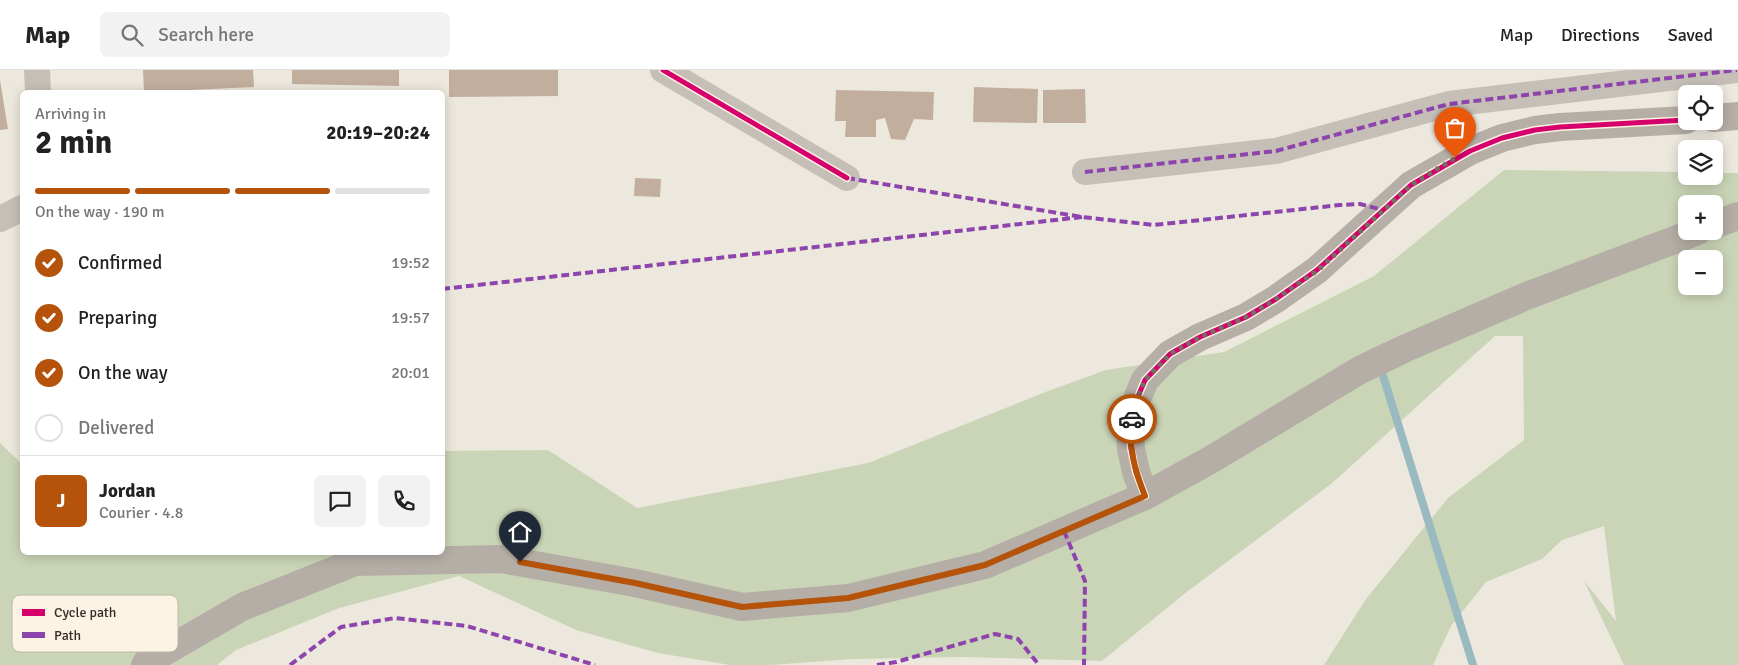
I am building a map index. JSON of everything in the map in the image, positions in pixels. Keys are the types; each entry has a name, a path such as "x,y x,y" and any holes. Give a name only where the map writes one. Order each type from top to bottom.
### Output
{"main road":[{"path":"1723,222 1738,216"},
{"path":"178,644 242,607 355,562 501,559 635,583 742,607 848,598 985,565 1145,496 1212,459 1360,370 1406,348 1524,297 1678,239"},
{"path":"145,665 165,652"}],"street":[{"path":"37,70 38,90"},
{"path":"663,70 847,178"},
{"path":"1085,172 1276,151 1449,104 1737,70"},
{"path":"1723,117 1738,116"},
{"path":"1145,496 1136,472 1131,449 1130,430 1134,406 1145,380 1170,354 1200,337 1246,317 1276,299 1318,270 1411,185 1470,150 1502,138 1535,130 1678,120"},
{"path":"0,219 20,209"}],"green space":[{"path":"1504,170 1678,172 1678,185 1723,185 1723,173 1738,173 1738,665 1624,665 1584,581 1616,621 1604,526 1562,540 1542,559 1486,582 1451,626 1433,665 1324,665 1366,599 1448,498 1524,440 1523,336 1495,336 1331,484 1184,594 1102,661 962,657 853,659 771,665 730,665 658,653 576,630 459,576 339,608 236,650 217,665 0,665 0,443 20,462 20,555 445,555 445,451 548,450 637,508 868,463 1048,391 1106,370 1224,352 1374,276"}],"building":[{"path":"143,70 253,70 254,87 144,90"},
{"path":"292,70 399,70 399,86 292,84"},
{"path":"449,70 558,70 558,96 449,97"},
{"path":"0,80 8,129 0,130"},
{"path":"974,87 1038,89 1037,123 973,122"},
{"path":"1085,89 1086,123 1043,123 1043,90"},
{"path":"836,90 934,92 933,120 914,119 905,140 891,139 885,118 876,120 876,137 845,137 846,121 835,121"},
{"path":"635,178 661,179 660,197 634,196"}],"waterway":[{"path":"1380,366 1473,665"}],"marked path":[{"path":"1085,172 1276,151 1449,104 1737,70"},
{"path":"847,178 1082,217 1154,225 1340,205 1360,204 1383,210"},
{"path":"445,289 1082,217"},
{"path":"1064,531 1085,581 1084,665"},
{"path":"290,665 341,627 395,618 467,626 595,665"},
{"path":"877,665 896,662 995,634 1018,639 1039,665"}],"cycle path":[{"path":"663,70 847,178"},
{"path":"1145,496 1136,472 1131,449 1130,430 1134,406 1145,380 1170,354 1200,337 1246,317 1276,299 1317,270 1411,185 1470,151 1502,138 1535,130 1678,120"}],"way so far":[{"path":"1132,419 1134,406 1145,380 1170,354 1200,337 1246,317 1276,299 1318,270 1411,185 1455,158"}],"route":[{"path":"520,562 635,583 742,607 848,598 985,565 1145,496 1136,472 1131,449 1130,430 1132,419"}]}
